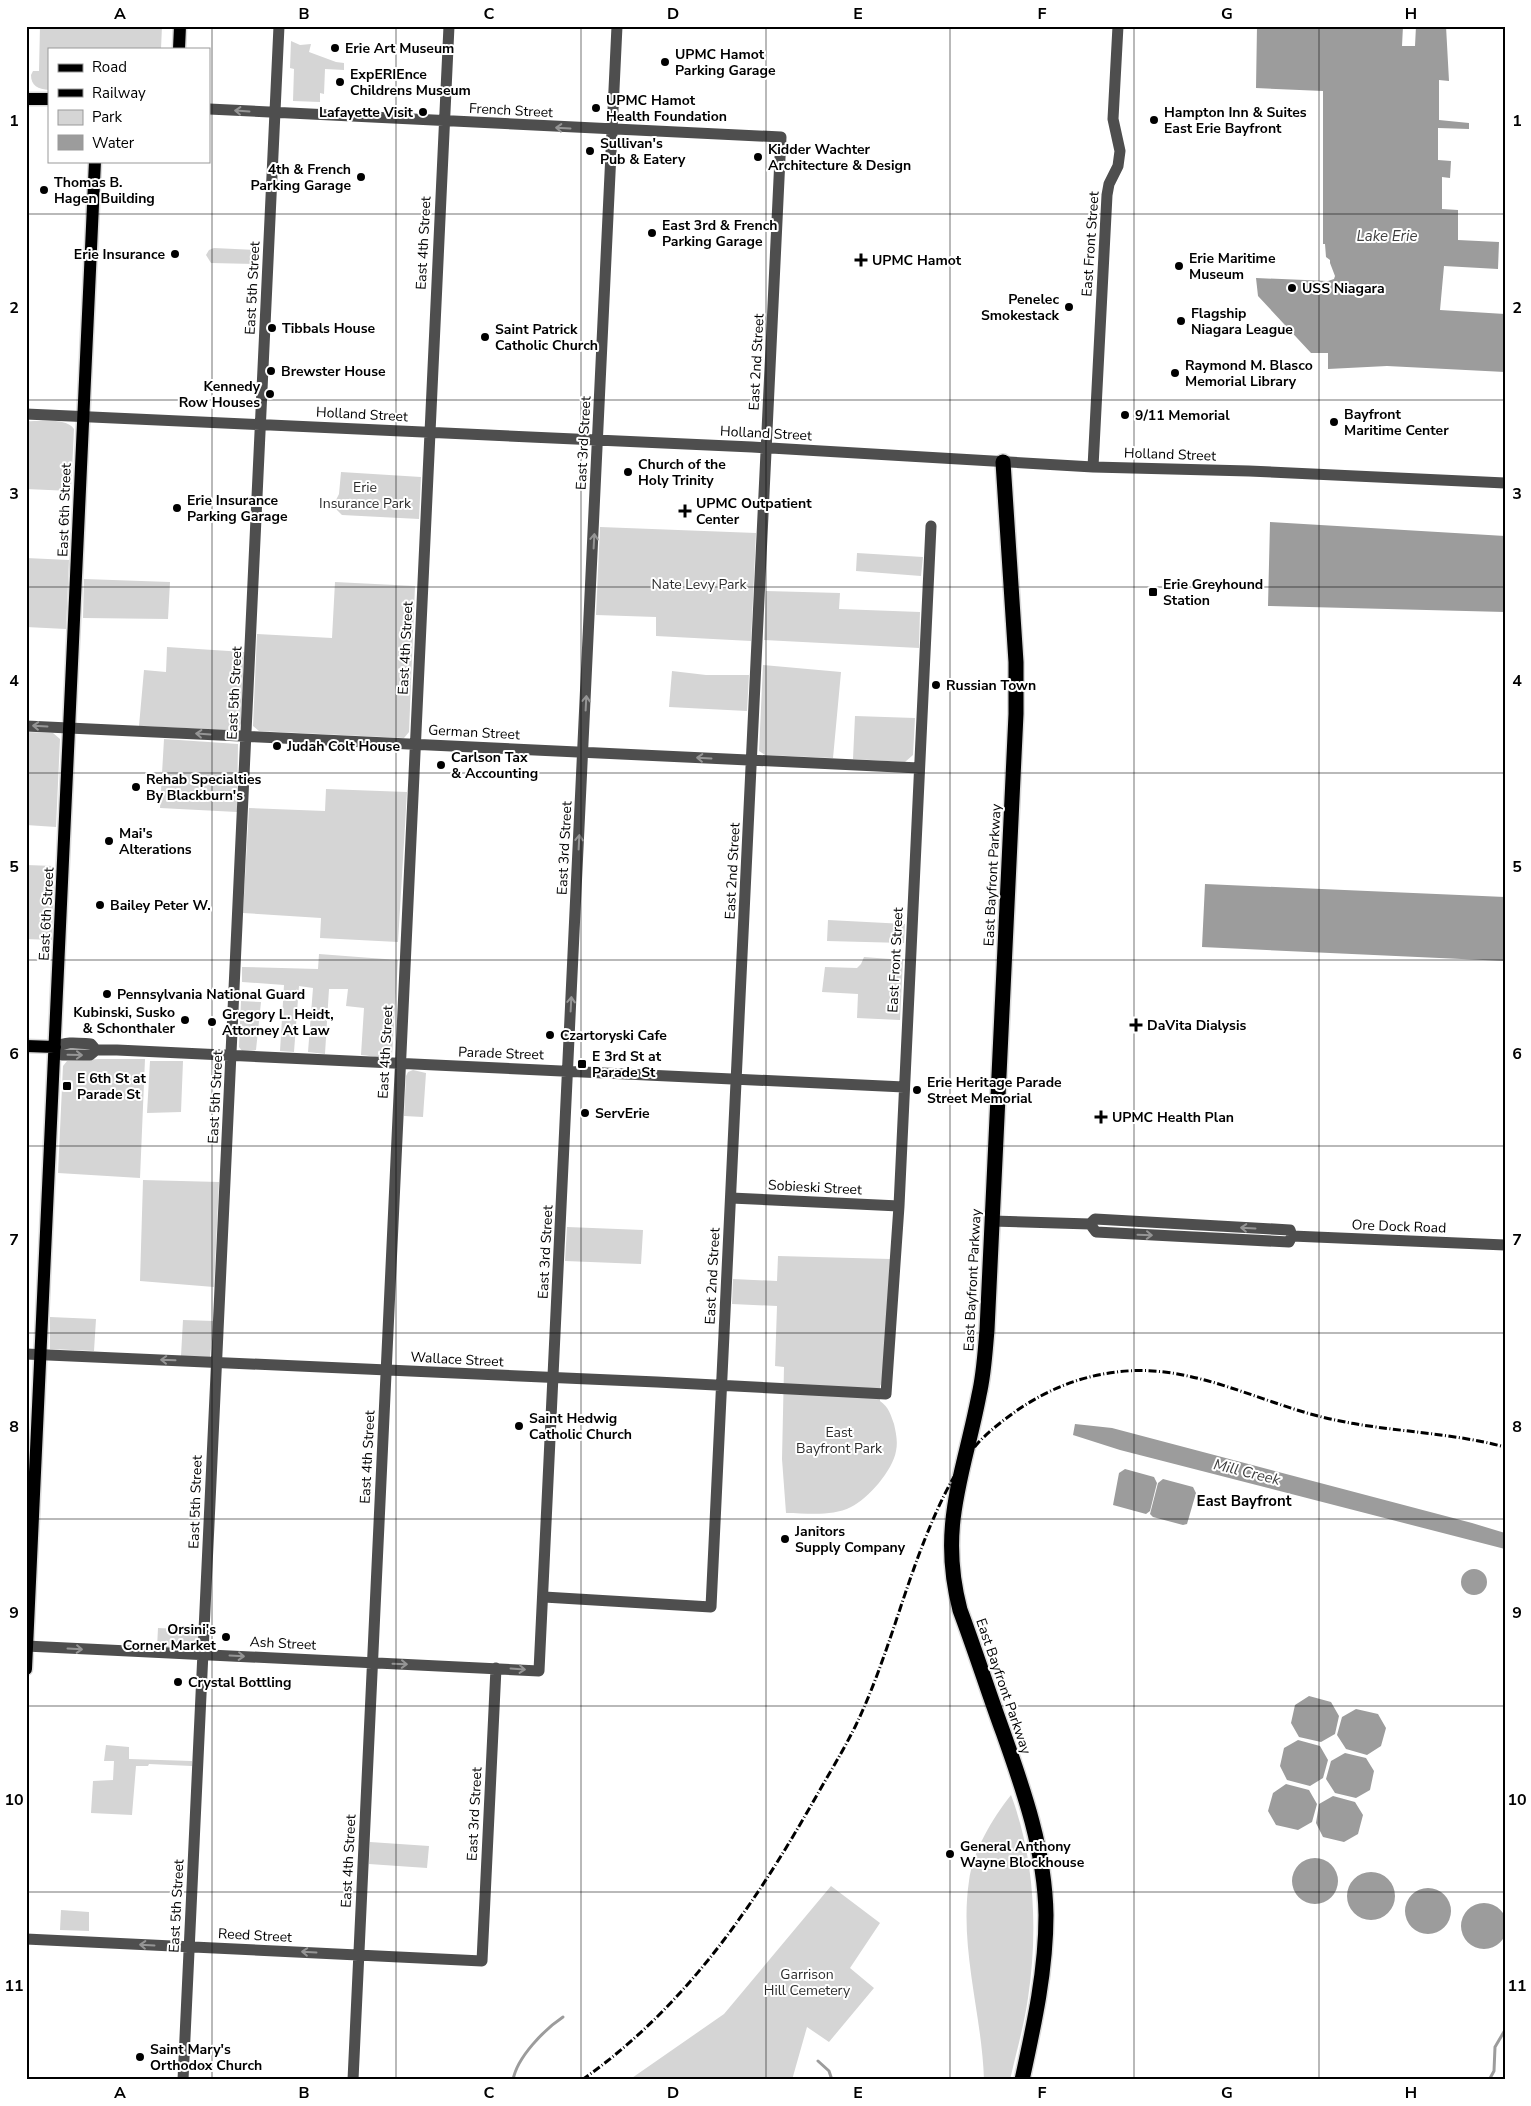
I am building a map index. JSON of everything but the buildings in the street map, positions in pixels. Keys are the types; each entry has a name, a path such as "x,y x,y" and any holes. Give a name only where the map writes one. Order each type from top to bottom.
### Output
{"highway":[{"name":"East Bayfront Parkway","path":"1003,462 1016,662 1016,714 992,1221 980,1395 956,1491 950,1549 960,1610 1026,1801 1040,1855 1044,1883 1046,1915 1042,1975 1022,2080"}],"main road":[{"path":"179,48 180,26"},
{"path":"26,99 48,99"},
{"name":"East 6th Street","path":"26,1669 95,162"},
{"name":"Parade Street","path":"26,1046 55,1047"}],"street":[{"name":"East 5th Street","path":"183,2080 280,26"},
{"name":"East 4th Street","path":"353,2080 449,26"},
{"name":"East 3rd Street","path":"539,1671 617,26"},
{"name":"East Front Street","path":"1093,467 1107,195 1109,184 1118,166 1120,151 1112,119 1118,26"},
{"name":"French Street","path":"210,109 781,137"},
{"name":"East 2nd Street","path":"544,1597 711,1607 781,137"},
{"name":"Holland Street","path":"26,414 767,448 1093,467 1249,471 1505,483"},
{"name":"East Front Street","path":"886,1394 899,1206 931,526"},
{"name":"German Street","path":"26,726 920,768"},
{"name":"Parade Street","path":"55,1047 62,1055 90,1056 96,1050 568,1070 904,1087"},
{"name":"Sobieski Street","path":"730,1198 899,1206"},
{"name":"Ore Dock Road","path":"992,1221 1090,1224 1095,1219 1290,1230 1292,1236 1505,1245"},
{"name":"Wallace Street","path":"26,1354 886,1394"},
{"name":"Ash Street","path":"27,1646 539,1671"},
{"name":"East 3rd Street","path":"482,1961 496,1668"},
{"name":"Reed Street","path":"26,1939 482,1961"}],"green space":[{"path":"40,26 162,26 161,48 48,48 48,90 38,88 32,82 31,75 33,71 39,71"},
{"path":"291,41 300,45 311,44 309,52 344,63 344,70 325,69 324,94 320,93 320,102 293,101 294,69 290,68"},
{"path":"214,248 256,250 255,264 211,263 206,255 209,250"},
{"path":"26,421 59,421 70,425 74,429 71,491 26,489"},
{"name":"Erie Insurance Park","path":"341,472 421,477 419,519 342,515 335,508 335,502 339,494"},
{"name":"Nate Levy Park","path":"600,527 756,533 751,641 656,636 656,617 596,615"},
{"path":"857,553 923,557 921,576 856,571"},
{"path":"26,558 69,560 66,629 26,627"},
{"path":"84,579 170,582 168,619 83,618"},
{"path":"335,582 415,586 409,732 404,738 259,731 253,726 257,634 332,638"},
{"path":"766,591 840,593 839,609 920,612 919,648 764,640"},
{"path":"167,647 244,652 241,723 239,728 232,730 139,726 144,670 166,672"},
{"path":"763,665 841,672 833,758 765,755 759,751"},
{"path":"672,671 706,675 749,675 747,711 669,707"},
{"path":"855,716 915,718 913,755 905,762 853,759"},
{"path":"26,732 53,733 60,739 56,827 26,825"},
{"path":"164,739 238,744 237,812 160,808"},
{"path":"326,789 407,792 398,942 320,938 321,918 243,913 249,808 325,811"},
{"path":"26,865 54,866 52,940 26,939"},
{"path":"828,920 905,924 904,943 827,941"},
{"path":"319,954 398,960 392,1056 381,1058 361,1055 364,1008 346,1006 348,989 329,989 325,1054 308,1052 313,988 299,986 294,1052 280,1051 284,985 242,982 242,967 318,969"},
{"path":"864,957 903,960 900,1020 857,1018 858,994 822,992 825,967 857,968"},
{"path":"241,1001 261,1002 256,1050 242,1051 239,1047"},
{"path":"145,1059 140,1178 58,1173 63,1066 67,1061"},
{"path":"150,1061 183,1061 181,1112 147,1113"},
{"path":"413,1070 426,1073 423,1117 404,1116 406,1076 408,1072"},
{"path":"143,1180 219,1182 214,1287 140,1281"},
{"path":"567,1227 643,1230 641,1264 565,1261"},
{"name":"East Bayfront Park","path":"778,1256 890,1259 884,1379 880,1386 880,1401 888,1409 894,1424 897,1441 896,1451 894,1459 885,1475 865,1498 851,1507 835,1512 819,1514 786,1513 782,1459 784,1367 775,1366 777,1306 732,1304 733,1279 777,1281"},
{"path":"50,1317 96,1319 94,1351 50,1349"},
{"path":"183,1320 214,1321 210,1357 181,1356"},
{"path":"158,1628 199,1630 198,1647 196,1649 157,1648"},
{"path":"106,1745 129,1747 129,1759 192,1761 192,1766 149,1764 148,1766 136,1766 132,1815 91,1813 93,1781 113,1780 114,1761 104,1761"},
{"path":"1011,1795 1019,1819 1030,1870 1033,1922 1031,1973 1024,2019 1010,2080 984,2080 967,1931 969,1881 975,1858 984,1836"},
{"path":"370,1842 429,1846 427,1868 369,1864"},
{"name":"Garrison Hill Cemetery","path":"831,1886 880,1923 850,1968 874,1988 829,2042 807,2027 792,2080 629,2080 724,2014"},
{"path":"61,1910 89,1912 89,1931 60,1930"}],"water":[{"name":"Lake Erie","path":"1257,26 1403,26 1402,46 1415,46 1416,26 1446,26 1449,81 1439,80 1439,120 1469,123 1469,129 1438,128 1438,160 1451,161 1450,178 1442,177 1442,209 1458,210 1458,240 1499,242 1498,269 1444,266 1440,310 1505,314 1505,372 1387,366 1328,369 1328,353 1311,353 1258,296 1256,278 1328,281 1334,279 1335,276 1330,260 1326,257 1325,244 1323,244 1323,91 1256,88"},
{"path":"1270,522 1505,536 1505,612 1268,606"},
{"path":"1205,884 1505,897 1505,961 1202,947"},
{"name":"Mill Creek","path":"1075,1424 1112,1428 1472,1523 1505,1533 1505,1549 1120,1450 1073,1435"},
{"path":"1125,1469 1154,1477 1157,1483 1150,1511 1146,1514 1113,1505 1119,1473"},
{"path":"1163,1479 1193,1487 1196,1493 1187,1524 1183,1525 1153,1517 1150,1514 1158,1483"},
{"path":"1474,1569 1483,1573 1487,1582 1483,1591 1474,1595 1465,1591 1461,1582 1465,1573"},
{"path":"1309,1696 1331,1702 1339,1716 1335,1734 1321,1742 1299,1737 1291,1723 1295,1705"},
{"path":"1356,1709 1378,1714 1386,1728 1381,1746 1367,1755 1346,1749 1337,1735 1342,1717"},
{"path":"1298,1740 1320,1746 1328,1760 1323,1778 1310,1786 1287,1780 1280,1766 1284,1748"},
{"path":"1345,1753 1366,1758 1374,1771 1370,1790 1356,1798 1335,1793 1326,1779 1331,1761"},
{"path":"1286,1784 1309,1790 1317,1804 1312,1822 1298,1830 1276,1825 1268,1811 1273,1793"},
{"path":"1333,1796 1355,1802 1363,1815 1358,1834 1344,1842 1323,1837 1316,1823 1319,1804"},
{"path":"1310,1858 1320,1858 1332,1864 1337,1872 1337,1890 1332,1898 1324,1903 1310,1904 1302,1901 1295,1894 1292,1886 1292,1876 1295,1868 1302,1861"},
{"path":"1371,1872 1380,1874 1388,1879 1393,1887 1395,1896 1393,1905 1388,1913 1380,1918 1371,1920 1362,1918 1354,1913 1349,1905 1347,1896 1349,1887 1354,1879 1362,1874"},
{"path":"1433,1888 1437,1889 1447,1898 1450,1902 1450,1920 1441,1930 1433,1934 1423,1934 1415,1930 1406,1920 1405,1906 1409,1898 1419,1889"},
{"path":"1479,1903 1489,1903 1503,1913 1507,1926 1503,1939 1497,1945 1489,1949 1479,1949 1465,1939 1461,1931 1461,1921 1471,1907"}],"waterway":[{"path":"513,2080 520,2062 533,2044 563,2017"},
{"path":"1489,2080 1494,2071 1495,2047 1505,2030"},
{"path":"818,2061 829,2071 832,2080"}],"railway":[{"path":"582,2080 619,2052 684,1989 713,1954 766,1880 790,1842 855,1727 876,1678 919,1554 944,1495 963,1463 978,1443 1019,1409 1042,1395 1078,1380 1117,1372 1173,1373 1200,1379 1335,1420 1463,1438 1505,1447"}],"place":[{"name":"Erie Art Museum","path":"335,48"},
{"name":"UPMC Hamot Parking Garage","path":"665,62"},
{"name":"ExpERIEnce Childrens Museum","path":"340,82"},
{"name":"UPMC Hamot Health Foundation","path":"596,108"},
{"name":"Lafayette Visit","path":"423,112"},
{"name":"Hampton Inn & Suites East Erie Bayfront","path":"1154,120"},
{"name":"Sullivan's Pub & Eatery","path":"590,151"},
{"name":"Kidder Wachter Architecture & Design","path":"758,157"},
{"name":"4th & French Parking Garage","path":"361,177"},
{"name":"Thomas B. Hagen Building","path":"44,190"},
{"name":"East 3rd & French Parking Garage","path":"652,233"},
{"name":"Erie Insurance","path":"175,254"},
{"name":"UPMC Hamot","path":"861,260"},
{"name":"Erie Maritime Museum","path":"1179,266"},
{"name":"USS Niagara","path":"1292,288"},
{"name":"Penelec Smokestack","path":"1069,307"},
{"name":"Flagship Niagara League","path":"1181,321"},
{"name":"Tibbals House","path":"272,328"},
{"name":"Saint Patrick Catholic Church","path":"485,337"},
{"name":"Brewster House","path":"271,371"},
{"name":"Raymond M. Blasco Memorial Library","path":"1175,373"},
{"name":"Kennedy Row Houses","path":"270,394"},
{"name":"9/11 Memorial","path":"1125,415"},
{"name":"Bayfront Maritime Center","path":"1334,422"},
{"name":"Church of the Holy Trinity","path":"628,472"},
{"name":"Erie Insurance Parking Garage","path":"177,508"},
{"name":"UPMC Outpatient Center","path":"685,511"},
{"name":"Erie Greyhound Station","path":"1153,592"},
{"name":"Russian Town","path":"936,685"},
{"name":"Judah Colt House","path":"277,746"},
{"name":"Carlson Tax & Accounting","path":"441,765"},
{"name":"Rehab Specialties By Blackburn's","path":"136,787"},
{"name":"Mai's Alterations","path":"109,841"},
{"name":"Bailey Peter W.","path":"100,905"},
{"name":"Pennsylvania National Guard","path":"107,994"},
{"name":"Kubinski, Susko & Schonthaler","path":"185,1020"},
{"name":"Gregory L. Heidt, Attorney At Law","path":"212,1022"},
{"name":"DaVita Dialysis","path":"1136,1025"},
{"name":"Czartoryski Cafe","path":"550,1035"},
{"name":"E 3rd St at Parade St","path":"582,1064"},
{"name":"E 6th St at Parade St","path":"67,1086"},
{"name":"Erie Heritage Parade Street Memorial","path":"917,1090"},
{"name":"ServErie","path":"585,1113"},
{"name":"UPMC Health Plan","path":"1101,1117"},
{"name":"Saint Hedwig Catholic Church","path":"519,1426"},
{"name":"Janitors Supply Company","path":"785,1539"},
{"name":"Orsini's Corner Market","path":"226,1637"},
{"name":"Crystal Bottling","path":"178,1682"},
{"name":"General Anthony Wayne Blockhouse","path":"950,1854"},
{"name":"Saint Mary's Orthodox Church","path":"140,2057"}],"district":[{"name":"East Bayfront","path":"1244,1501"}]}
